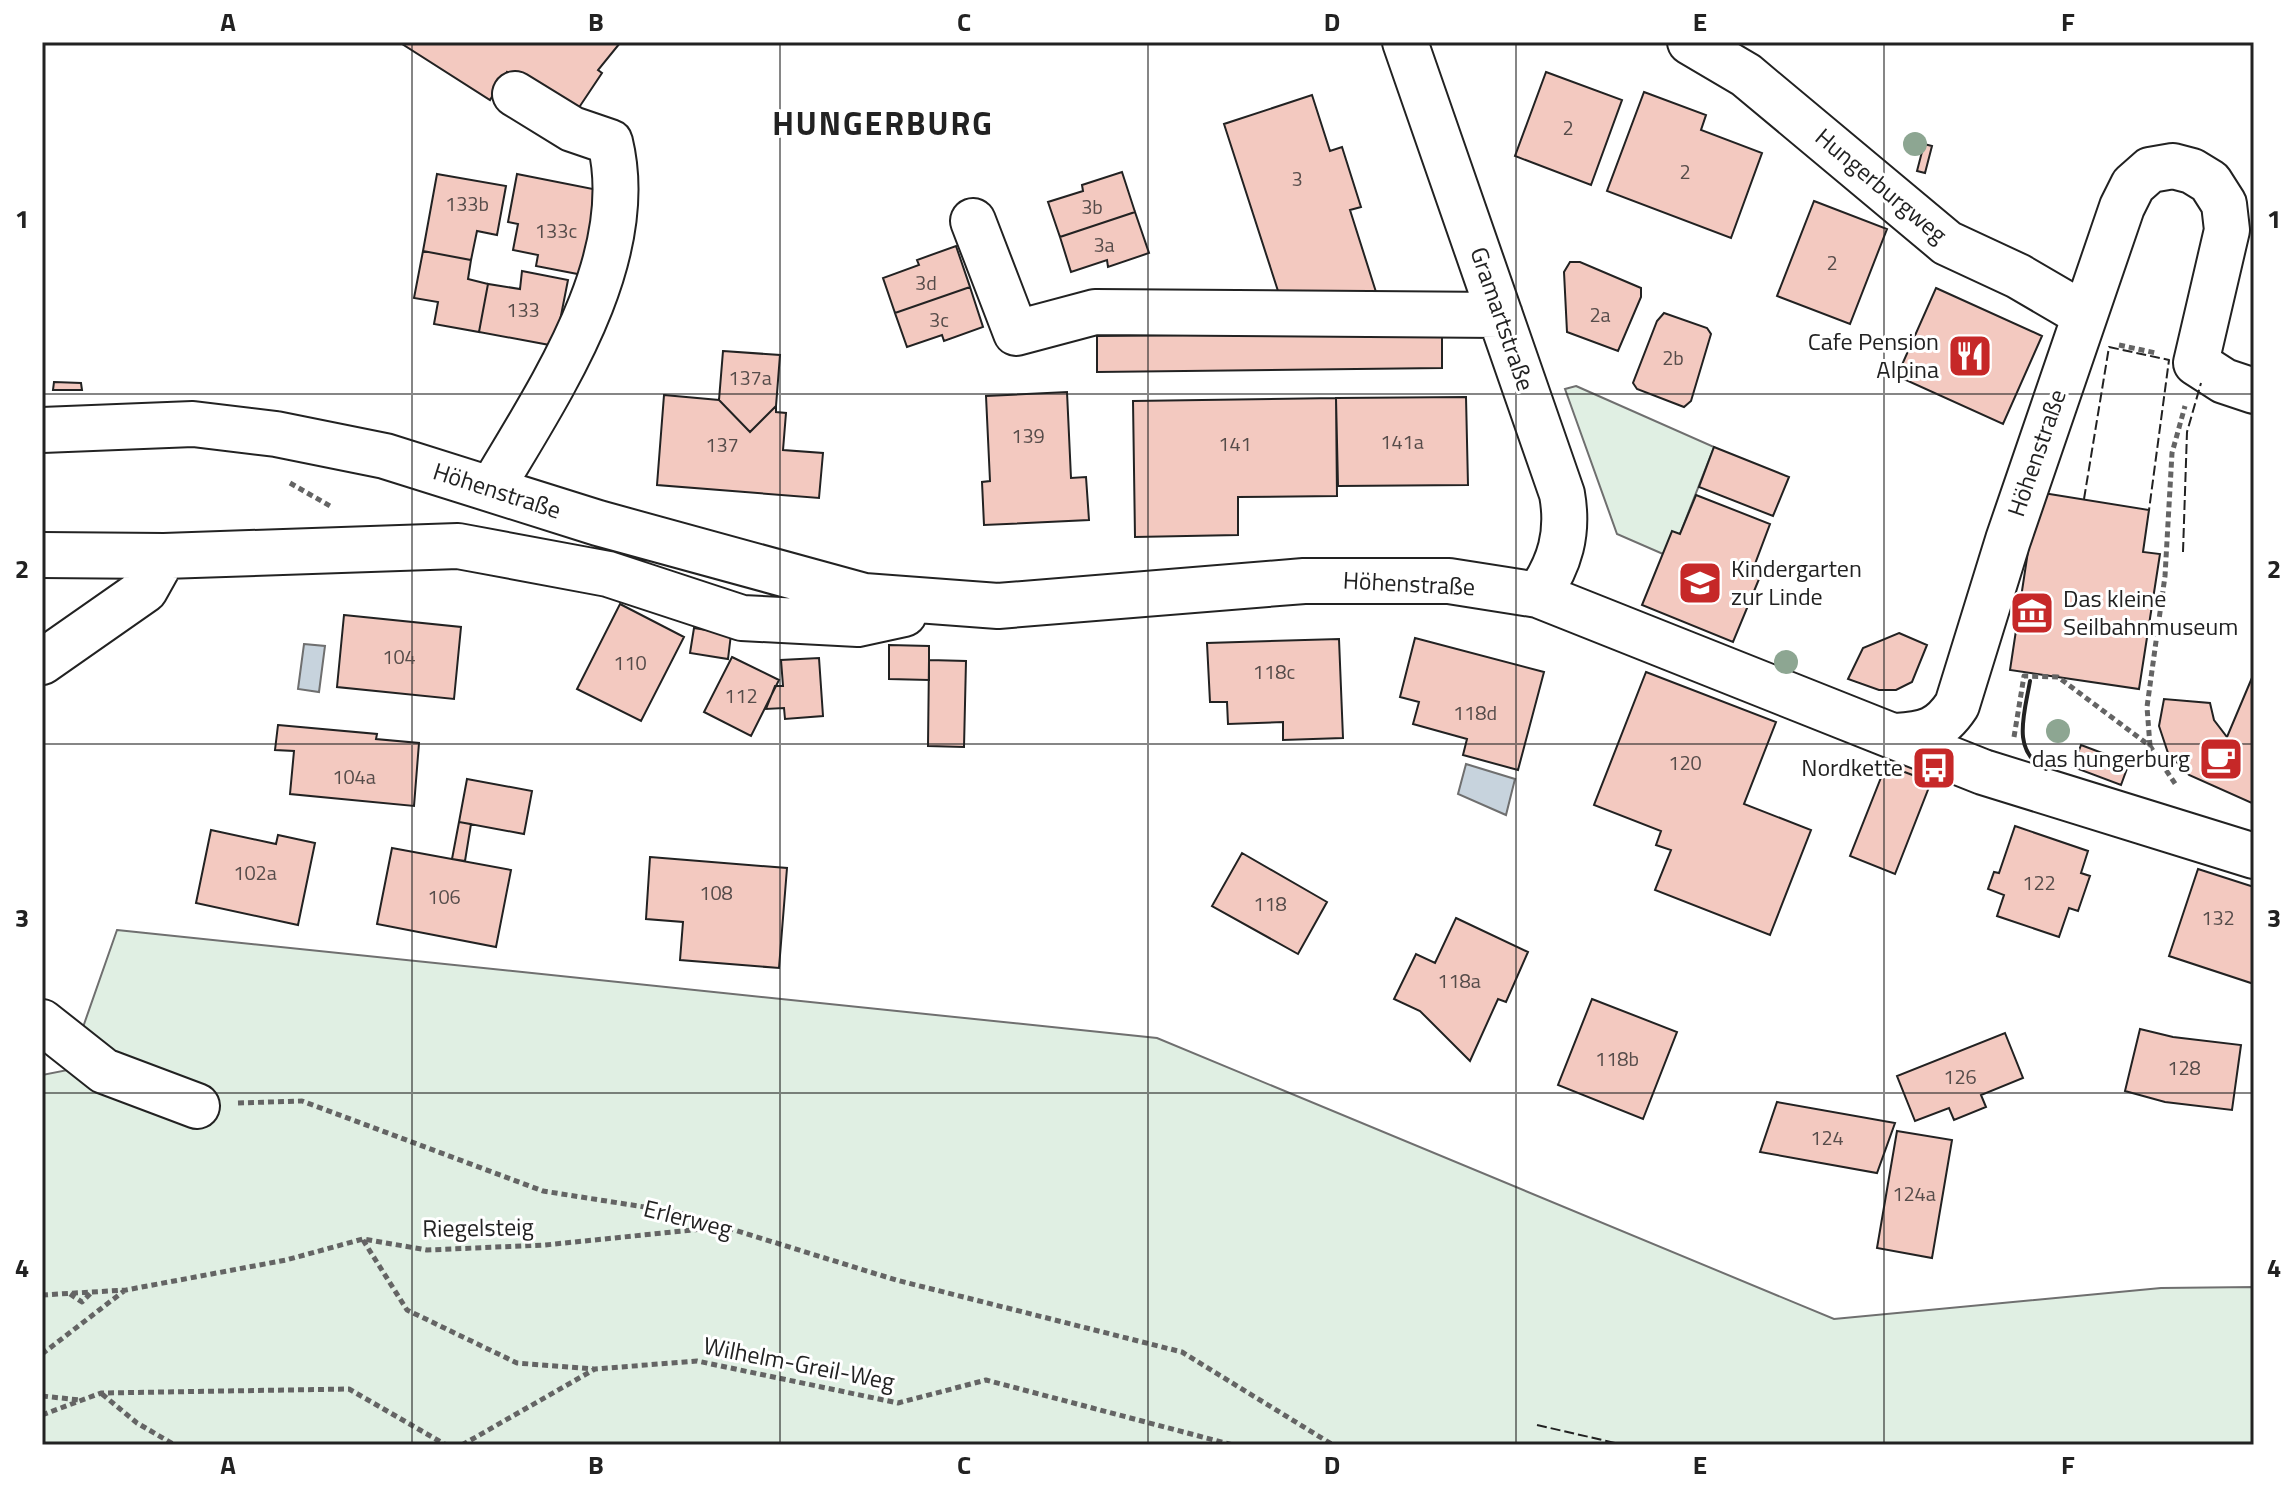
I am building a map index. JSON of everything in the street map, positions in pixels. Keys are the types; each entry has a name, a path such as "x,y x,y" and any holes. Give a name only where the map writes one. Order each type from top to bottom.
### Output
{"street":[{"name":"Gramartstraße","path":"1405,42 1552,461 1565,513 1561,553 1553,574 1538,595"},
{"name":"Hungerburgweg","path":"1690,42 1746,75 1947,243 2018,276 2080,324"},
{"path":"492,488 548,394 588,312 608,252 616,167 610,142 572,129 515,94"},
{"path":"2080,324 2133,185 2150,170 2173,166 2192,171 2210,182 2224,204 2227,230 2196,363 2224,381 2254,391"},
{"path":"973,221 1016,333 1095,312 1500,315"},
{"name":"Höhenstraße","path":"1896,736 1927,734 1945,723 1957,705 2080,324"},
{"name":"Höhenstraße","path":"42,430 193,424 276,434 385,456 598,523 813,584 864,596 944,605 1011,605 1328,580 1449,581 1538,595 1983,772 2254,856"},
{"name":"Höhenstraße","path":"42,555 164,556 458,546 608,574 742,618 858,624 944,605"},
{"path":"42,662 145,590 164,556"},
{"path":"42,1022 104,1071 197,1106"}],"path":[{"path":"2080,324 2196,363 2172,453 2165,576 2147,707 2150,746"},
{"path":"283,479 335,509"},
{"path":"2017,719 2024,676 2058,677 2150,746 2174,783 2187,789"},
{"name":"Erlerweg","path":"197,1106 302,1101 543,1191 676,1212 896,1280 1182,1352 1333,1445"},
{"name":"Riegelsteig","path":"42,1295 126,1290 286,1260 363,1239 427,1250 545,1245 727,1227"},
{"path":"363,1239 407,1310 517,1363 595,1369"},
{"path":"42,1354 126,1290"},
{"path":"69,1293 82,1302 92,1292"},
{"name":"Wilhelm-Greil-Weg","path":"462,1445 595,1369 697,1361 898,1403 986,1380 1233,1445"},
{"path":"42,1415 101,1393 349,1389 446,1445"},
{"path":"101,1393 137,1423 175,1445"},
{"path":"42,1396 81,1400"},
{"path":"1500,1445 1538,1445"}],"green space":[{"path":"1576,386 1714,447 1680,534 1663,554 1617,534 1565,389"},
{"path":"117,930 1157,1038 1834,1319 2161,1288 2254,1287 2254,1445 42,1445 42,1075 68,1070"}],"shaded area":[{"path":"304,644 325,646 319,692 298,689"},
{"path":"1466,764 1515,779 1506,815 1458,794"}],"building":[{"path":"399,42 620,43 598,70 602,73 574,115 507,72 490,100"},
{"path":"1546,72 1622,100 1591,185 1515,156"},
{"path":"1644,92 1706,115 1701,130 1762,153 1731,238 1607,191"},
{"path":"1312,95 1330,151 1342,147 1361,207 1350,210 1376,292 1279,294 1224,124"},
{"path":"1924,144 1932,146 1925,173 1917,171"},
{"path":"1122,172 1135,212 1060,237 1048,202 1083,191 1082,185"},
{"path":"437,174 506,186 497,235 477,231 471,260 423,251"},
{"path":"517,174 603,191 588,276 536,266 538,255 513,250 518,224 508,222"},
{"path":"1814,201 1887,229 1850,324 1777,296"},
{"path":"1135,212 1149,253 1108,267 1107,260 1071,272 1060,237"},
{"path":"956,246 970,287 895,313 883,278 919,265 917,260"},
{"path":"423,251 471,260 468,279 488,284 479,332 434,324 438,302 414,298"},
{"path":"1570,262 1580,262 1641,288 1641,297 1618,351 1567,332 1564,272"},
{"path":"522,271 568,280 555,346 479,332 488,284 520,289"},
{"path":"970,287 983,327 944,341 942,335 907,347 895,313"},
{"name":"Cafe Pension Alpina","path":"1936,288 2042,336 2003,424 1897,376"},
{"path":"1664,313 1707,328 1711,334 1691,401 1684,407 1637,389 1633,383 1657,321"},
{"path":"1442,332 1442,368 1097,372 1097,336"},
{"path":"723,351 780,355 776,406 750,432 719,400"},
{"path":"54,382 81,383 82,390 53,390"},
{"path":"1067,392 1071,478 1086,477 1089,520 984,525 982,482 990,481 986,396"},
{"path":"664,395 719,400 750,432 776,406 776,412 786,413 783,450 823,453 819,498 657,485"},
{"path":"1466,397 1468,485 1338,486 1336,398"},
{"path":"1336,398 1337,496 1238,497 1238,535 1135,537 1133,401"},
{"path":"1714,447 1789,477 1773,516 1699,487"},
{"path":"2037,492 2149,510 2143,552 2160,554 2139,689 2010,670"},
{"path":"1696,495 1770,524 1755,564 1764,567 1733,642 1642,605 1672,531 1680,534"},
{"path":"620,604 684,637 641,721 577,689"},
{"path":"344,615 461,627 454,699 337,687"},
{"path":"694,628 731,634 728,659 690,653"},
{"path":"1899,633 1927,645 1912,682 1896,690 1879,690 1848,679 1863,648"},
{"path":"1415,638 1544,672 1518,770 1463,755 1467,739 1413,724 1419,702 1400,697"},
{"path":"1339,639 1343,738 1283,740 1283,722 1228,724 1227,702 1210,702 1207,643"},
{"path":"889,645 929,646 929,680 889,679"},
{"path":"732,657 779,680 751,736 704,712"},
{"path":"819,658 823,716 785,719 784,708 766,709 775,686 783,686 781,660"},
{"path":"929,660 966,661 964,747 928,746"},
{"path":"1646,672 1776,722 1744,804 1811,830 1770,935 1655,890 1671,850 1656,845 1661,831 1594,805"},
{"path":"2254,673 2254,804 2189,775 2168,753 2159,726 2164,699 2210,703 2214,720 2227,737"},
{"path":"278,725 377,734 376,739 419,743 414,806 290,794 294,751 275,750"},
{"path":"2081,745 2129,763 2121,785 2073,767"},
{"path":"1890,755 1935,773 1931,782 1886,765"},
{"path":"1886,765 1931,782 1895,874 1850,856"},
{"path":"467,779 532,791 524,834 459,822"},
{"path":"459,822 471,824 465,861 452,859"},
{"path":"2015,826 2088,851 2081,873 2090,876 2078,911 2069,908 2059,937 1997,916 2004,895 1988,889 1994,872 1999,873"},
{"path":"211,830 276,844 278,835 315,843 298,925 196,903"},
{"path":"392,848 511,870 496,947 377,924"},
{"path":"1242,853 1327,902 1298,954 1212,906"},
{"path":"650,857 787,868 779,968 680,960 683,922 646,919"},
{"path":"2198,869 2254,887 2254,984 2169,956"},
{"path":"1456,918 1528,952 1506,1002 1498,999 1470,1061 1420,1011 1394,999 1416,954 1435,963"},
{"path":"1592,999 1677,1032 1643,1119 1558,1085"},
{"path":"2140,1029 2173,1037 2241,1045 2232,1110 2165,1102 2125,1091"},
{"path":"2005,1033 2023,1078 1981,1095 1986,1107 1954,1120 1949,1108 1915,1121 1897,1076"},
{"path":"1777,1102 1895,1123 1877,1173 1760,1152"},
{"path":"1897,1131 1952,1140 1932,1258 1877,1248"}],"fence":[{"path":"2084,499 2109,347 2169,360 2149,510"},
{"path":"2183,552 2187,432 2201,383"},
{"path":"1537,1425 1624,1445"}],"wall":[{"path":"2030,681 2023,718 2024,742 2035,762 2046,769"}],"place":[{"name":"Cafe Pension Alpina","path":"1970,356"},
{"name":"Kindergarten zur Linde","path":"1700,583"},
{"name":"Das kleine Seilbahnmuseum","path":"2032,613"},
{"name":"das hungerburg","path":"2221,759"},
{"name":"Nordkette","path":"1934,768"}],"district":[{"name":"HUNGERBURG","path":"883,124"}]}
